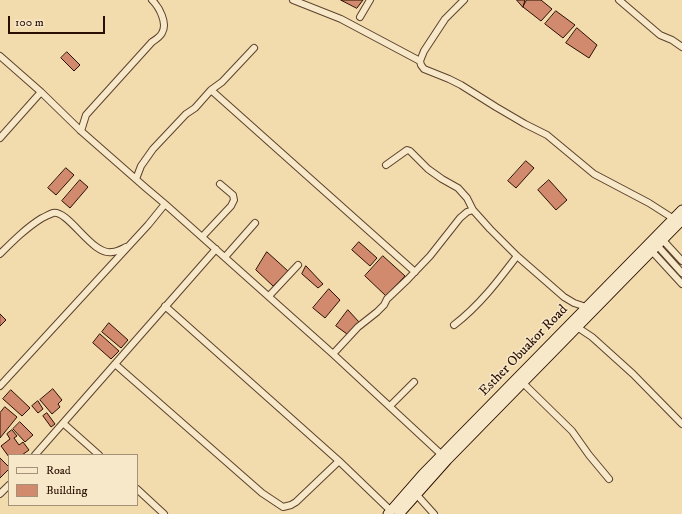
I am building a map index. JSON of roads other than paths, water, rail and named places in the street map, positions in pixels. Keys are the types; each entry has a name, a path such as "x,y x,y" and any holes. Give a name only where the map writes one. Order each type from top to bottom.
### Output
{"street":[{"path":"82,131 86,115 152,42 162,33 164,25 162,14 152,0"},
{"path":"294,0 341,19 420,61 424,69 461,84 524,124 547,135 594,174 678,220"},
{"path":"360,18 370,0"},
{"path":"420,61 424,51 445,19 464,0"},
{"path":"619,0 660,35 672,40 682,47"},
{"path":"136,179 141,166 153,150 186,114 195,108 211,90 222,82 254,48"},
{"path":"0,56 82,131 216,248 445,457"},
{"path":"211,90 415,272"},
{"path":"0,138 41,92"},
{"path":"386,165 406,150 410,151 428,169 458,188 467,198 473,210 517,256 564,297 586,308"},
{"path":"202,237 231,206 234,200 233,195 220,184"},
{"path":"0,386 148,225 165,204"},
{"path":"333,354 358,327 384,305 387,299 430,256 460,218 467,212 473,210"},
{"name":"Esther Obuakor Road","path":"393,513 416,494 445,457 586,308 678,220 682,210"},
{"path":"0,254 33,224 53,213 59,214 66,218 76,229 102,251 111,253 128,246"},
{"path":"225,257 255,223"},
{"path":"655,243 682,261"},
{"path":"655,243 682,273"},
{"path":"655,243 682,284"},
{"name":"Esther Obuakor Road","path":"393,513 423,474 445,457 523,383 655,243"},
{"path":"36,454 216,248"},
{"path":"454,325 471,311 491,290 517,256"},
{"path":"269,296 298,265"},
{"path":"165,306 339,461 393,513"},
{"path":"577,327 592,337 633,374 682,424"},
{"path":"115,364 262,493 283,507 296,502 339,461"},
{"path":"390,406 414,382"},
{"path":"523,383 572,432 609,479"},
{"path":"63,423 98,454"},
{"path":"0,494 8,485"},
{"path":"138,490 164,514"},
{"path":"416,494 434,514"}]}
